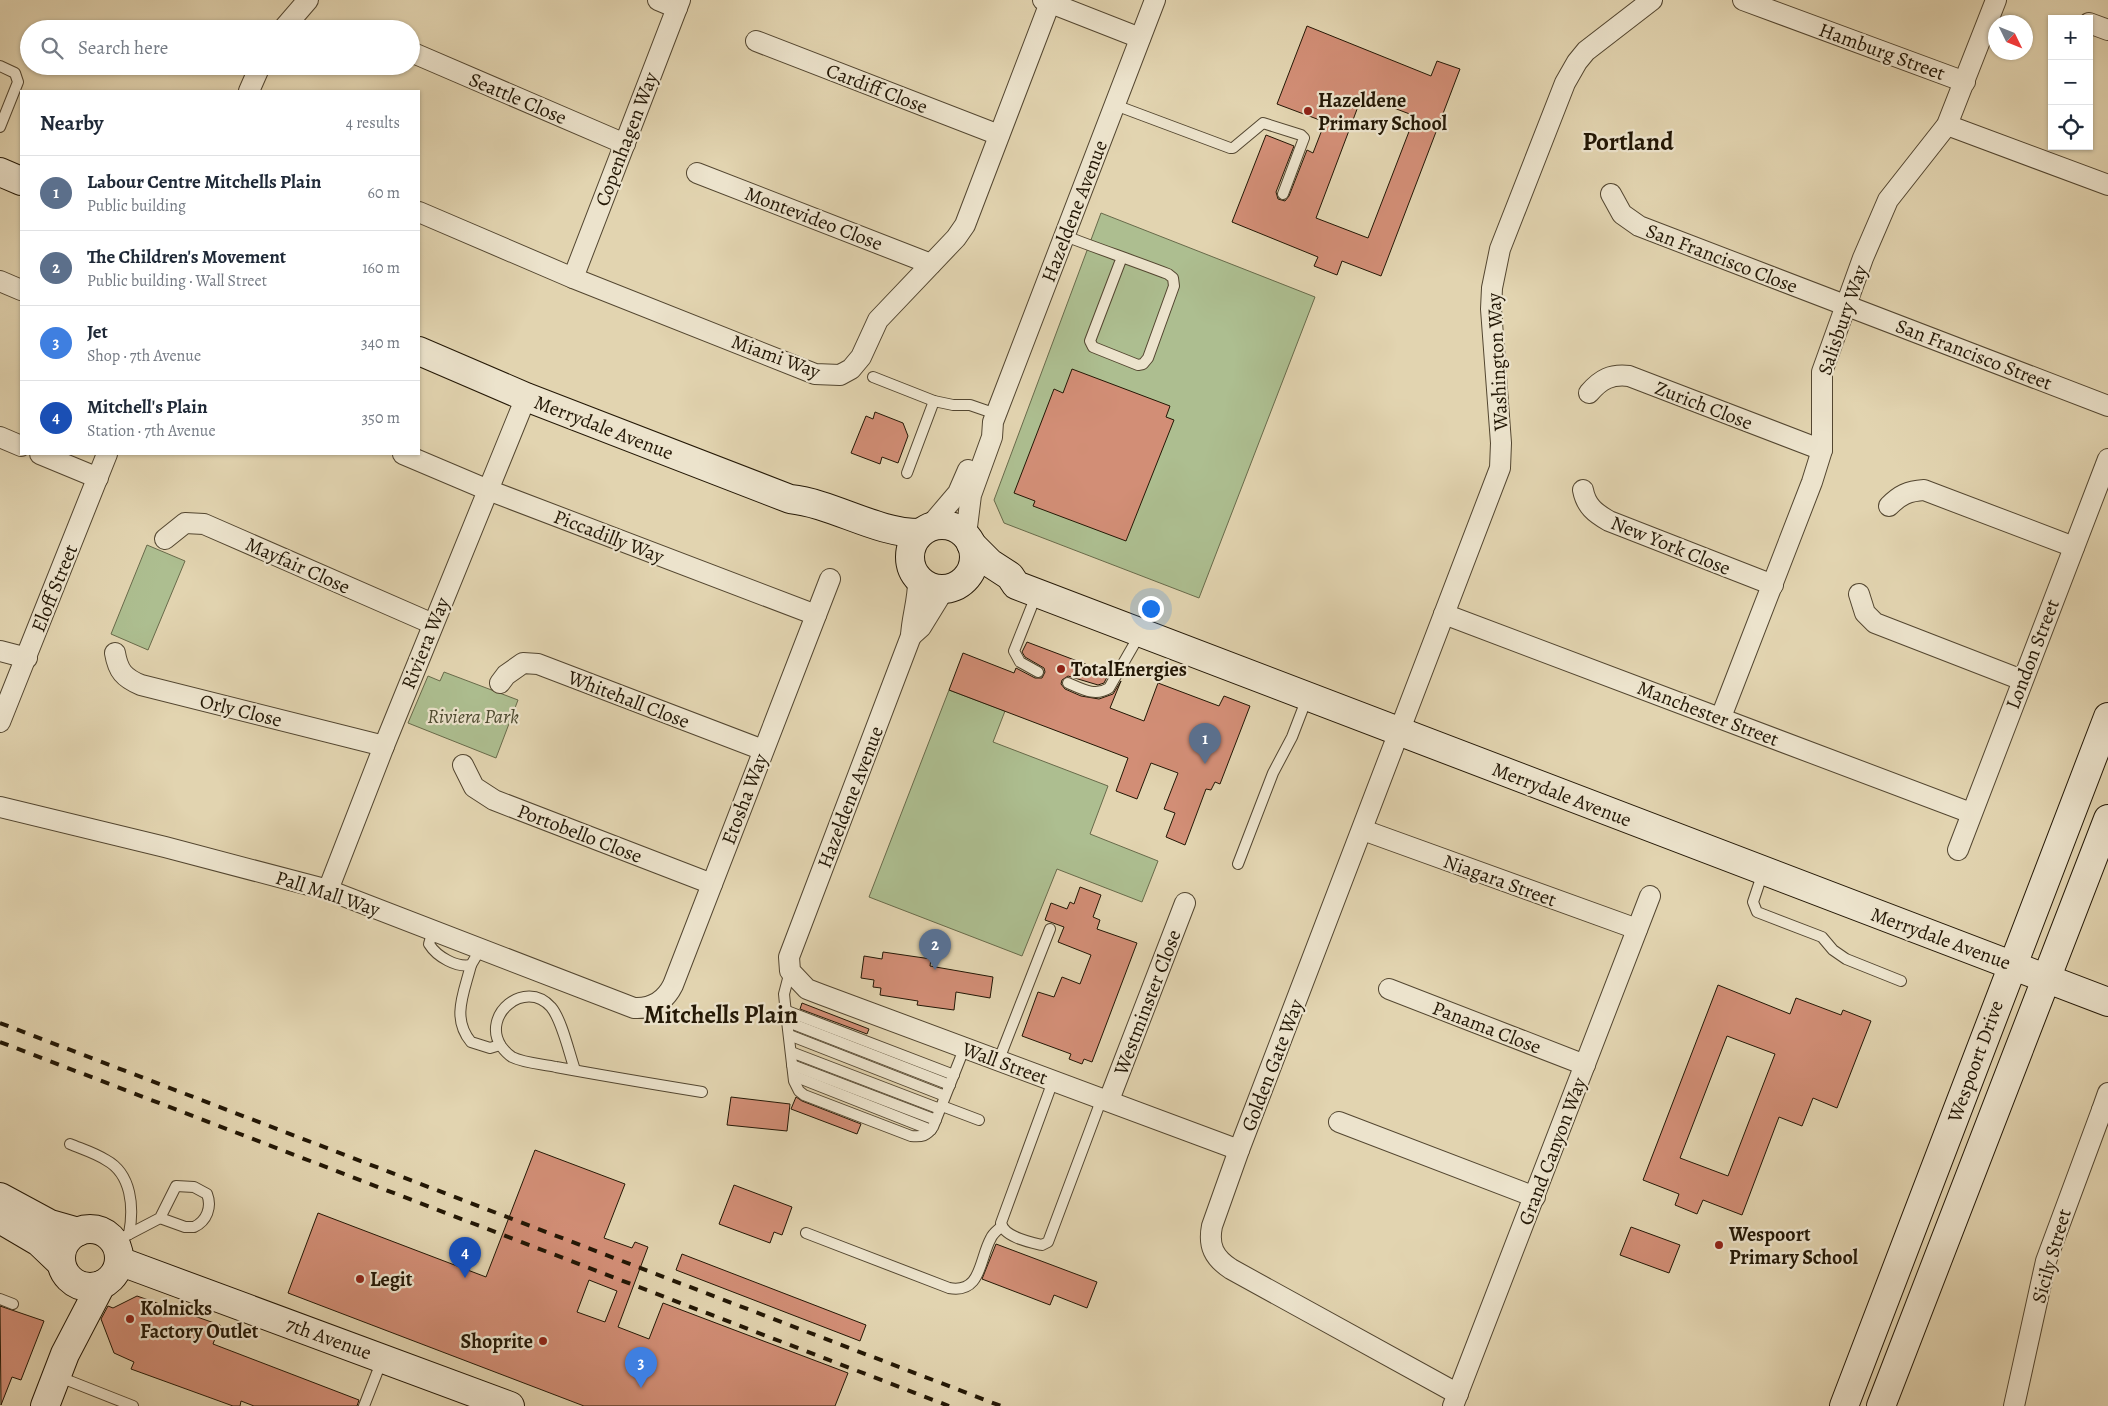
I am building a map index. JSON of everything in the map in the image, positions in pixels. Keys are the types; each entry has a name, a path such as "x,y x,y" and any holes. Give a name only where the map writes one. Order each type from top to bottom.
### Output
{"street":[{"path":"291,20 308,0"},
{"path":"658,0 678,4"},
{"name":"Hazeldene Avenue","path":"925,530 958,493 984,433 994,418 1156,0"},
{"name":"Washington Way","path":"1444,614 1500,468 1502,443 1491,308 1492,288 1500,248 1565,83 1577,62 1593,46 1652,0"},
{"name":"Hamburg Street","path":"1743,0 1965,82"},
{"name":"Salisbury Way","path":"1721,717 1773,585 1822,450 1822,372 1846,306 1888,200 1947,125 1996,0"},
{"path":"1048,1 1140,38"},
{"name":"Miami Way","path":"420,212 573,278 815,374 827,376 840,374 857,363 878,320 956,238 965,225 1048,1"},
{"name":"Copenhagen Way","path":"573,278 678,4"},
{"path":"2093,24 2108,30"},
{"name":"Cardiff Close","path":"756,42 999,135"},
{"name":"Seattle Close","path":"420,56 625,144"},
{"path":"250,90 256,75"},
{"path":"1947,125 2108,185"},
{"path":"0,172 20,181"},
{"name":"Montevideo Close","path":"697,173 931,264"},
{"name":"San Francisco Close","path":"1611,194 1622,214 1639,226 1846,306"},
{"path":"0,281 20,290"},
{"name":"San Francisco Street","path":"1846,306 2105,404"},
{"name":"Merrydale Avenue","path":"420,351 526,397 790,499 809,501 894,530 925,530"},
{"name":"Zurich Close","path":"1589,393 1598,382 1607,377 1629,376 1822,450"},
{"name":"Riviera Way","path":"328,890 384,746 526,397"},
{"name":"Hazeldene Avenue","path":"969,539 972,495 992,437 994,418"},
{"path":"0,437 20,446"},
{"path":"42,455 98,478"},
{"name":"Eloff Street","path":"0,722 107,455"},
{"name":"Piccadilly Way","path":"405,455 488,490 816,615"},
{"name":"London Street","path":"1958,850 2108,459"},
{"name":"New York Close","path":"1583,490 1584,500 1590,508 1609,521 1773,585"},
{"path":"1889,506 1900,495 1910,490 1924,490 2074,546"},
{"name":"Merrydale Avenue","path":"790,499 805,510 868,535 886,546 915,574"},
{"name":"Mayfair Close","path":"165,538 185,523 204,524 433,624"},
{"path":"949,525 969,539 974,558 970,572 950,588 926,584 915,574 910,550 925,530 949,525"},
{"name":"Merrydale Avenue","path":"969,539 998,569 1026,589 1307,698 1400,731 2108,1002"},
{"name":"Hazeldene Avenue","path":"789,964 911,636 911,622 918,591 915,574"},
{"name":"Etosha Way","path":"646,1008 660,1002 670,991 830,579"},
{"name":"Merrydale Avenue","path":"950,588 973,584 1026,589"},
{"name":"Hazeldene Avenue","path":"911,636 921,627 950,588"},
{"path":"1859,594 1861,605 1874,623 2022,680"},
{"name":"Manchester Street","path":"1444,614 1971,813"},
{"name":"Golden Gate Way","path":"1444,614 1363,830 1239,1150 1210,1232 1213,1253 1219,1261 1456,1400"},
{"path":"0,651 27,658"},
{"name":"Orly Close","path":"115,653 118,667 123,676 141,685 384,746"},
{"name":"Whitehall Close","path":"500,683 506,675 523,663 538,664 763,750"},
{"name":"Wespoort Drive","path":"1844,1406 2108,717"},
{"name":"Portobello Close","path":"463,765 474,787 494,800 712,884"},
{"name":"Pall Mall Way","path":"0,807 185,852 328,890 433,930 476,957 634,1008 646,1008"},
{"name":"Wespoort Drive","path":"1881,1406 2108,819"},
{"name":"Niagara Street","path":"1363,830 1637,929"},
{"name":"Grand Canyon Way","path":"1456,1400 1650,896"},
{"name":"Westminster Close","path":"1106,1099 1185,903"},
{"name":"Wall Street","path":"789,964 807,989 998,1062 1106,1099 1239,1150"},
{"name":"Panama Close","path":"1389,989 1585,1065"},
{"name":"Sicily Street","path":"2014,1406 2046,1261 2106,1105"},
{"path":"1339,1122 1535,1197"},
{"path":"0,1197 50,1224 78,1232"},
{"path":"0,1219 39,1242 64,1270 83,1287 102,1284 110,1279 120,1245 98,1230 88,1229 78,1232 64,1244 64,1270 70,1302 61,1365"},
{"name":"7th Avenue","path":"120,1245 383,1358 510,1406"},
{"path":"45,1406 61,1365 102,1284"}],"lane":[{"path":"0,66 12,70 18,79 0,127"},
{"path":"1115,105 1230,148 1233,148 1263,123 1301,135 1304,138 1283,194"},
{"path":"1065,236 1122,257 1168,274 1175,282 1148,358 1143,364 1138,365 1093,347 1090,341 1122,257"},
{"path":"873,377 934,401 953,405 970,405 994,418"},
{"path":"907,473 934,401"},
{"path":"1026,589 1014,651 1020,662 1038,672"},
{"path":"1068,684 1095,693 1109,688 1140,633"},
{"path":"1238,864 1273,773 1292,736 1307,698"},
{"path":"1764,871 1753,902 1757,912 1822,937 1833,950 1846,958 1901,981"},
{"path":"998,1062 1050,929"},
{"path":"476,957 460,1009 460,1024 471,1042 490,1048 500,1045"},
{"path":"789,964 784,994 793,1071 799,1091 810,1097 911,1136 921,1137 931,1130 936,1120 964,1049"},
{"path":"575,1070 556,1014 541,1000 522,997 514,999 502,1010 495,1026 500,1045 512,1056 575,1070 702,1092"},
{"path":"787,1011 952,1080"},
{"path":"788,1022 952,1080"},
{"path":"789,1035 980,1120"},
{"path":"791,1052 942,1104"},
{"path":"793,1071 936,1120"},
{"path":"1054,1081 1002,1219 1002,1226 1007,1233 1034,1243 1042,1245 1048,1242 1106,1099"},
{"path":"70,1144 108,1160 122,1175 132,1204 120,1245"},
{"path":"120,1245 160,1218 176,1186 194,1187 207,1194 210,1203 206,1217 194,1227 185,1227 160,1218"},
{"path":"806,1233 949,1288 959,1290 965,1288 974,1280 992,1236 1002,1226"},
{"path":"0,1299 13,1304"},
{"path":"364,1406 383,1358"},
{"path":"61,1365 133,1406"}],"green space":[{"path":"1101,213 1315,297 1199,598 1004,523 994,500"},
{"path":"147,545 185,561 148,650 111,634"},
{"name":"Riviera Park","path":"444,672 518,700 496,758 408,723 428,676 440,681"},
{"path":"949,690 1005,711 993,742 1108,786 1090,834 1158,861 1142,902 1057,869 1022,956 869,897"}],"building":[{"path":"1307,26 1431,76 1437,61 1460,69 1381,276 1342,261 1337,275 1314,266 1318,257 1232,222 1266,135 1294,146 1276,192 1278,199 1285,201 1289,196 1307,150 1313,153 1325,122 1277,104","holes":["1362,96 1415,116 1368,238 1316,218"]},
{"path":"1072,369 1170,406 1166,417 1174,420 1126,541 1033,506 1035,501 1014,493 1054,389 1063,393"},
{"path":"875,412 903,423 908,436 898,463 882,457 880,464 851,453 866,416 873,419"},
{"path":"1027,642 1109,673 1104,683 1098,685 1068,676 1062,680 1061,684 1065,689 1081,696 1099,699 1113,694 1121,681 1110,708 1144,721 1158,683 1219,706 1224,696 1250,706 1220,784 1215,782 1211,790 1206,789 1185,845 1166,837 1175,813 1164,809 1178,773 1151,763 1137,799 1116,791 1128,758 949,690 963,653 1014,673 1016,668 1035,678 1042,678 1045,672 1044,668 1025,657 1022,652"},
{"path":"1080,887 1101,895 1093,917 1100,920 1097,929 1137,943 1092,1062 1084,1059 1082,1064 1069,1059 1071,1054 1022,1036 1038,992 1054,997 1062,977 1080,984 1091,955 1058,942 1064,927 1045,920 1051,903 1067,909 1070,902 1074,904"},
{"path":"883,952 931,959 930,966 993,977 990,998 956,992 954,1010 917,1005 918,1001 880,995 881,988 873,987 874,980 861,978 864,956 882,959"},
{"path":"1718,985 1790,1014 1796,998 1841,1015 1843,1010 1871,1021 1837,1108 1813,1098 1802,1126 1779,1117 1742,1215 1703,1200 1697,1214 1675,1205 1679,1194 1643,1180","holes":["1727,1036 1775,1054 1728,1176 1680,1158"]},
{"path":"802,1003 869,1029 867,1034 800,1009"},
{"path":"731,1097 790,1104 787,1131 727,1125"},
{"path":"796,1097 861,1124 857,1134 791,1109"},
{"path":"535,1150 625,1184 604,1238 632,1248 635,1242 648,1247 618,1327 649,1339 663,1303 848,1373 835,1406 584,1406 288,1293 318,1213 486,1277","holes":["589,1280 617,1291 605,1322 577,1312"]},
{"path":"734,1185 792,1207 782,1235 774,1232 770,1243 719,1224"},
{"path":"1631,1227 1680,1245 1669,1273 1620,1255"},
{"path":"996,1244 1097,1282 1087,1308 1054,1295 1050,1305 982,1279"},
{"path":"682,1254 866,1325 860,1341 676,1270"},
{"path":"137,1296 220,1325 213,1344 359,1400 357,1406 254,1406 241,1401 240,1406 233,1406 131,1369 134,1362 114,1353 101,1319 108,1306 113,1308"},
{"path":"0,1306 44,1321 21,1380 12,1377 1,1405"}],"railway":[{"path":"0,1023 1001,1406"},
{"path":"0,1042 949,1406"}],"place":[{"name":"Hazeldene Primary School","path":"1308,111"},
{"name":"TotalEnergies","path":"1061,669"},
{"name":"Labour Centre Mitchells Plain","path":"1205,764"},
{"name":"The Children's Movement","path":"935,970"},
{"name":"Wespoort Primary School","path":"1719,1245"},
{"name":"Mitchell's Plain","path":"465,1278"},
{"name":"Legit","path":"360,1279"},
{"name":"Kolnicks Factory Outlet","path":"130,1319"},
{"name":"Shoprite","path":"543,1341"},
{"name":"Jet","path":"641,1388"}],"district":[{"name":"Portland","path":"1628,141"},
{"name":"Mitchells Plain","path":"721,1014"}]}
